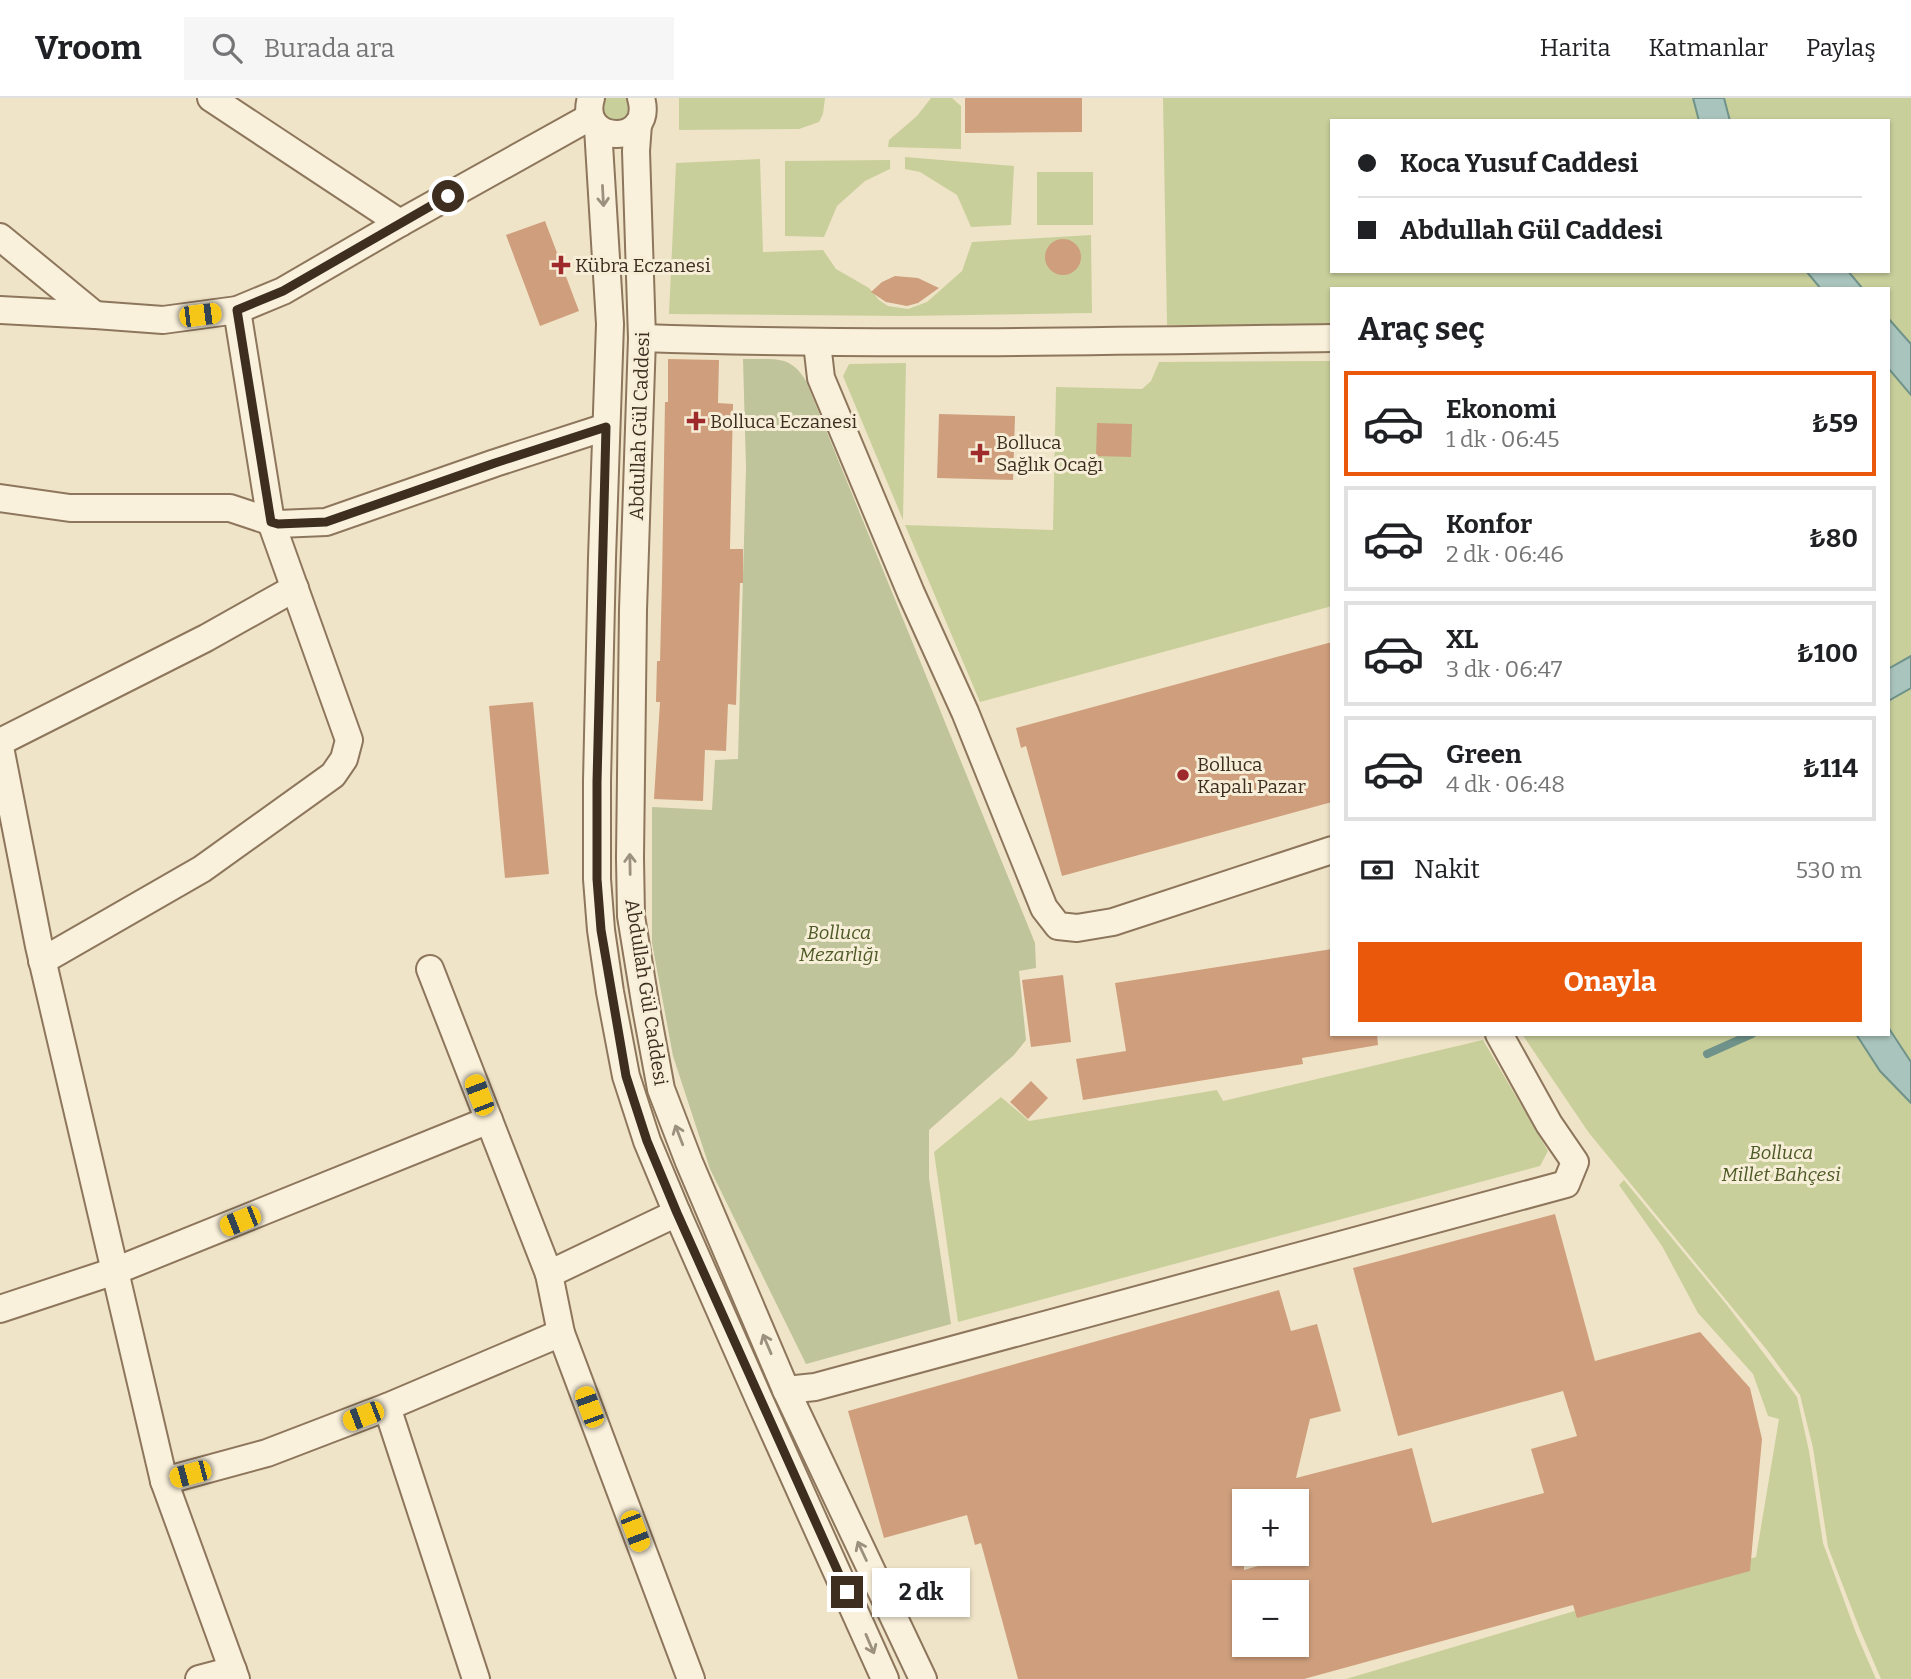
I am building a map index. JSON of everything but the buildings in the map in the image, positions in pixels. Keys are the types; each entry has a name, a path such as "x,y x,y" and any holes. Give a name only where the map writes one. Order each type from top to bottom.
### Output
{"street":[{"path":"211,98 243,106 400,223"},
{"path":"0,310 163,320 237,310 283,291 590,109 606,133 615,135 632,130 640,111"},
{"name":"Abdullah Gül Caddesi","path":"590,109 610,324 597,782 597,879 601,930 626,1076 647,1141 677,1213 885,1679"},
{"name":"Abdullah Gül Caddesi","path":"640,111 636,151 642,338 633,610 631,916 661,1089 689,1162 786,1390 923,1679"},
{"path":"0,237 95,315"},
{"path":"42,961 202,869 333,775 344,759 349,740 271,522 237,310"},
{"path":"642,338 817,343 1330,338"},
{"path":"817,343 821,378 911,593 965,712 1044,908 1058,926 1077,928 1113,922 1330,851"},
{"path":"0,498 70,508 230,508 278,524 326,522 606,427"},
{"path":"199,1679 234,1674 164,1481 42,961 0,745 206,638 295,588"},
{"path":"430,969 550,1274 561,1333 691,1679"},
{"path":"786,1390 815,1387 1566,1184 1575,1163 1549,1124 1500,1036"},
{"path":"0,1309 115,1271 489,1120"},
{"path":"550,1274 677,1213"},
{"path":"164,1481 267,1452 387,1407 561,1333"},
{"path":"387,1407 476,1679"}],"green space":[{"path":"606,98 631,98 628,122 608,121 602,112"},
{"path":"679,98 825,98 819,122 799,129 679,130"},
{"path":"931,98 952,98 961,106 961,149 888,147 889,140 917,116"},
{"name":"Bolluca Millet Bahçesi","path":"1163,98 1911,98 1911,1679 1881,1679 1860,1630 1828,1547 1813,1448 1800,1395 1767,1350 1589,1133 1523,1036 1890,1036 1890,287 1330,287 1330,329 1167,325"},
{"path":"905,157 1014,166 1011,225 971,227 957,195 920,172 905,169"},
{"path":"760,159 763,252 823,250 836,269 869,288 879,300 888,306 908,309 927,302 962,271 972,242 1091,235 1092,313 904,316 669,314 676,163"},
{"path":"890,160 890,169 865,181 837,206 824,237 785,236 785,161"},
{"path":"1037,172 1093,172 1093,225 1037,225"},
{"name":"Bolluca Mezarlığı","path":"743,359 787,362 800,372 806,381 1035,943 1036,968 1019,971 1026,1040 1014,1055 929,1130 929,1178 951,1324 806,1364 710,1169 673,1056 652,943 652,807 712,810 715,760 738,759 746,467"},
{"path":"1330,361 1330,607 980,702 905,525 1053,530 1056,387 1142,389 1151,381 1159,362"},
{"path":"906,363 903,520 843,376 849,364"},
{"path":"1483,1040 1548,1151 1540,1166 958,1322 934,1152 1001,1097 1029,1121 1217,1090 1223,1101"},
{"path":"1624,1180 1727,1305 1797,1397 1809,1451 1823,1543 1876,1679 1346,1679 1756,1557 1779,1419 1768,1416 1753,1374 1698,1313 1662,1246 1619,1185"}],"water":[{"path":"1693,98 1724,98 1729,119 1698,119"},
{"path":"1808,273 1850,273 1861,287 1819,287"},
{"path":"1890,320 1911,344 1911,395 1890,370"},
{"path":"1911,656 1911,688 1890,700 1890,668"},
{"path":"1890,1030 1911,1062 1911,1103 1880,1071 1857,1036 1890,1036"}],"waterway":[{"path":"1707,1054 1748,1036"}],"place":[{"name":"Kübra Eczanesi","path":"561,265"},
{"name":"Bolluca Eczanesi","path":"696,421"},
{"name":"Bolluca Sağlık Ocağı","path":"980,453"},
{"name":"Bolluca Kapalı Pazar","path":"1183,775"}],"route":[{"path":"448,196 283,291 237,310 271,522 326,522 606,427 597,879 610,992 626,1076 647,1141 677,1213 847,1592"}]}
